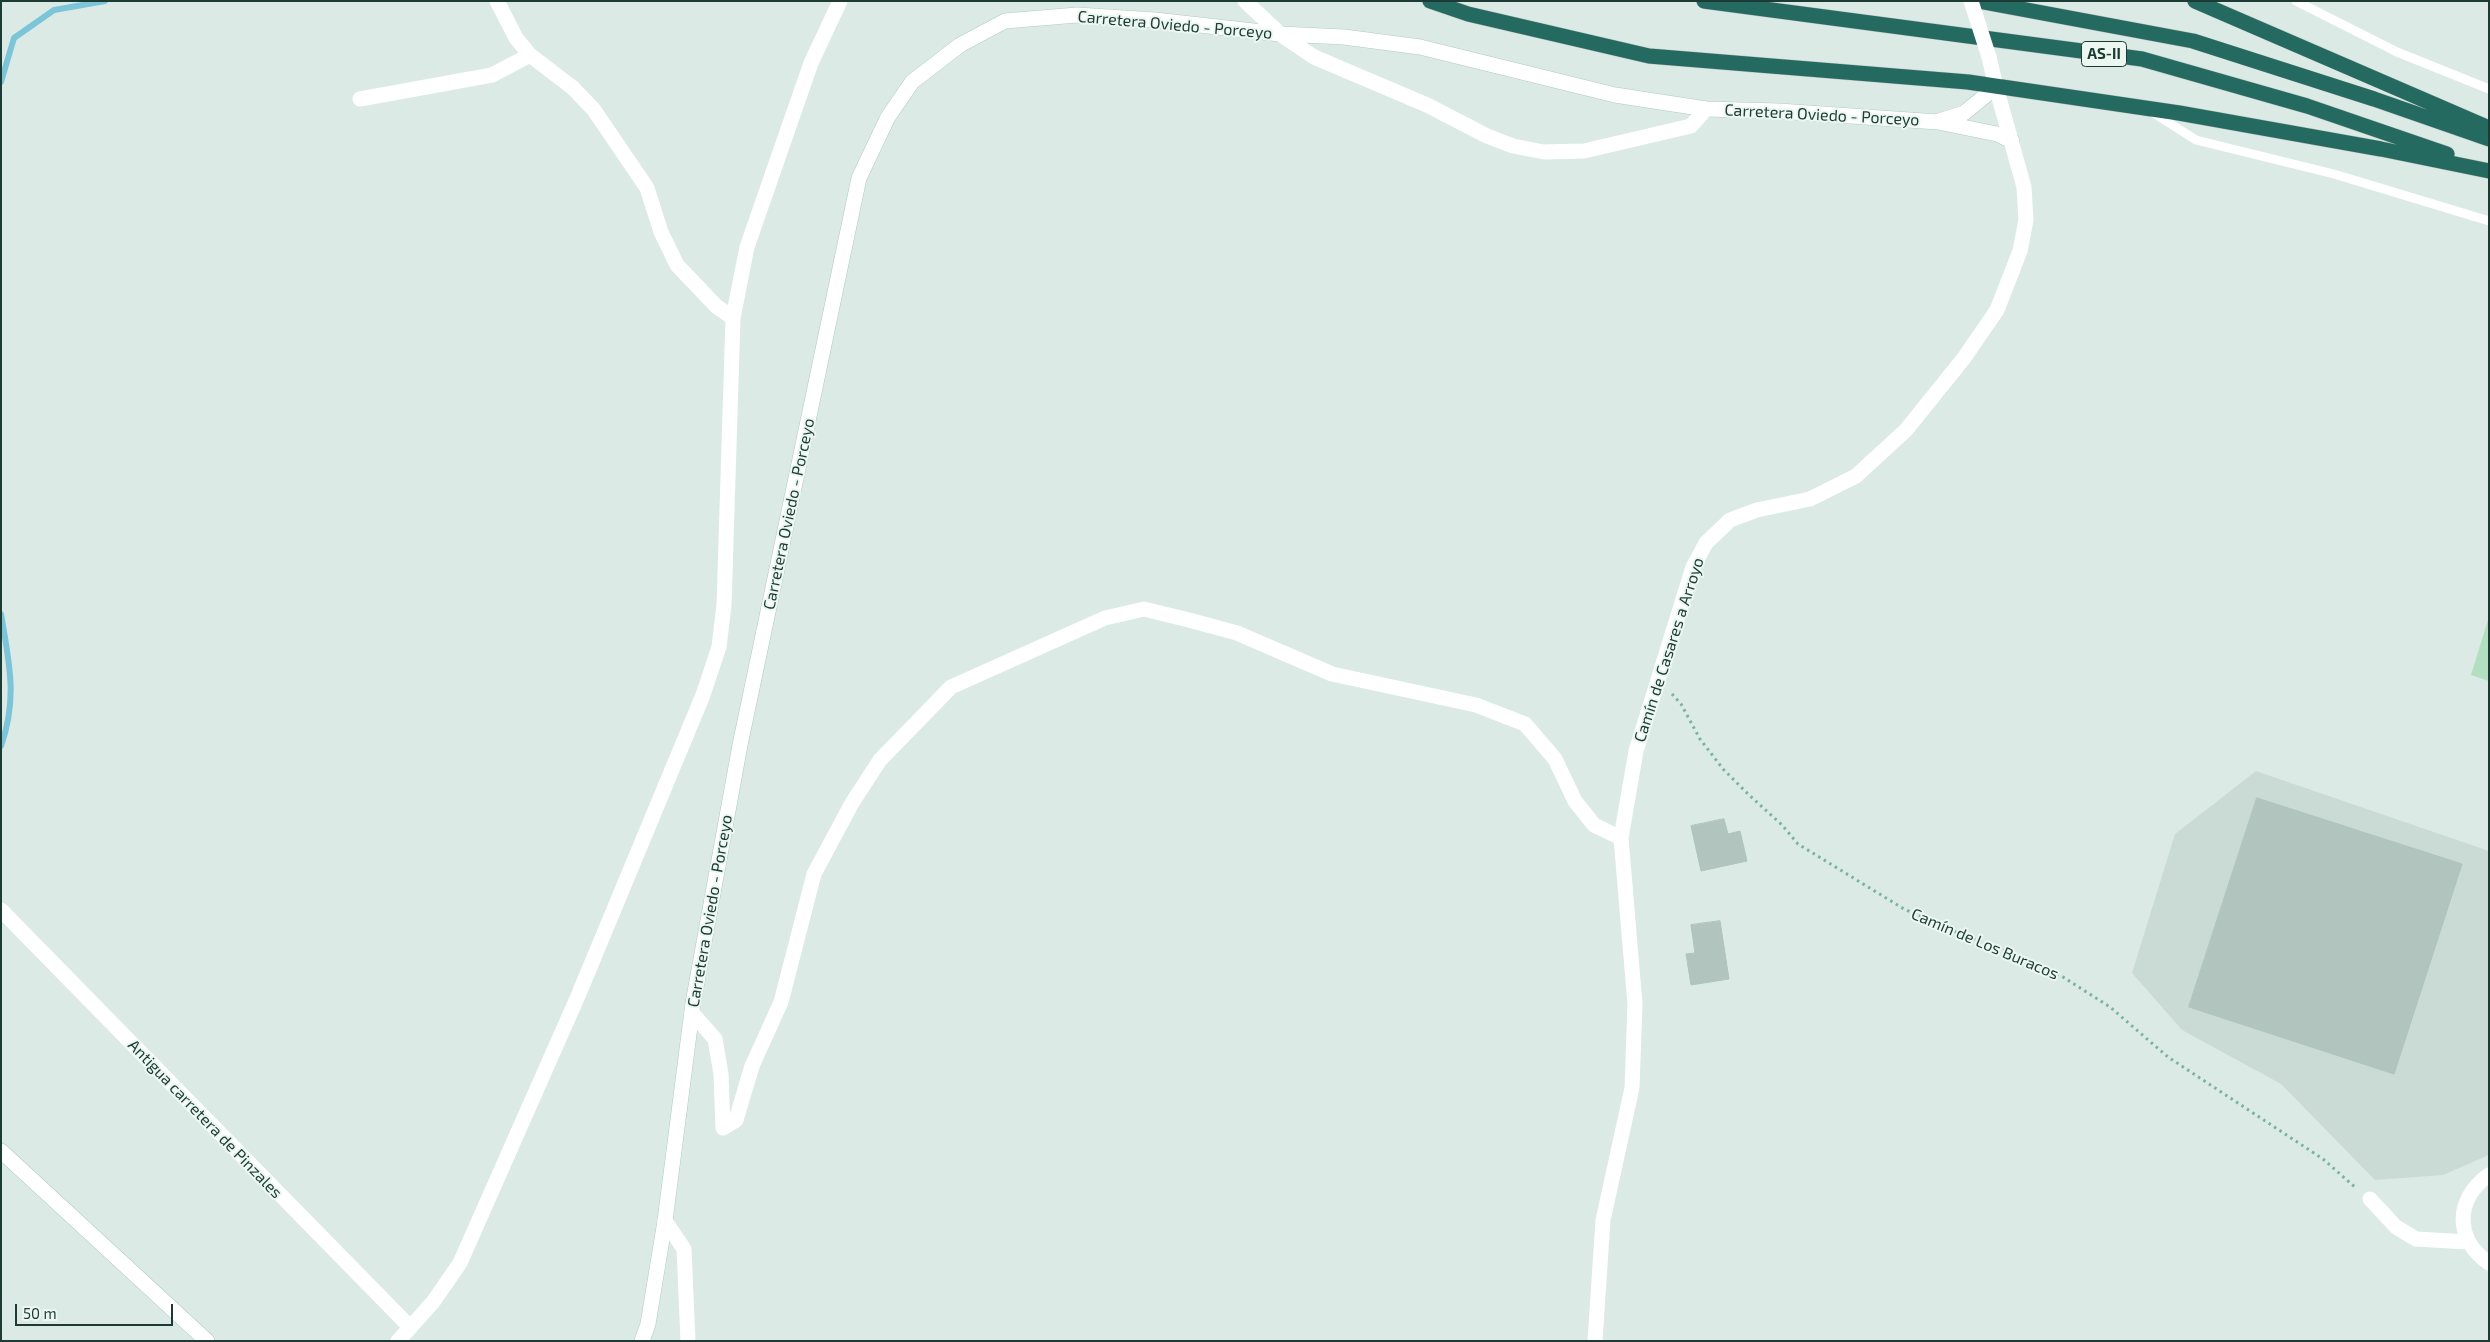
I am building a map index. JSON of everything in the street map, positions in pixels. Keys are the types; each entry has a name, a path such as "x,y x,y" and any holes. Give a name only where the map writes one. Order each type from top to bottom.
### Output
{"highway":[{"path":"1430,1 1468,14 1649,56 1968,82 2146,108 2489,170"},
{"name":"AS-II","path":"1704,1 2142,59 2307,106 2489,170"},
{"name":"AS-II","path":"1978,1 2193,40 2374,99 2489,140"},
{"path":"2195,1 2489,128"}],"street":[{"path":"497,1 516,38 530,55 573,88 594,110 647,188 661,232 677,265 716,306 733,318"},
{"path":"1245,1 1280,34"},
{"name":"Camín de Casares a Arroyo","path":"1595,1341 1602,1220 1632,1088 1635,1004 1620,838 1636,751 1693,567 1706,543 1730,520 1757,510 1810,498 1856,476 1906,430 1964,358 1996,310 2020,251 2026,220 2024,187 1989,57 1971,1"},
{"path":"398,1341 433,1302 460,1263 578,996 706,687 719,647 724,605 733,318 747,247 811,63 839,2"},
{"name":"Carretera Oviedo - Porceyo","path":"642,1341 648,1324 665,1221 692,1013 740,745 859,178 888,117 912,82 960,45 1005,21 1076,15 1155,20 1280,34 1344,37 1420,47 1614,95 1706,109 1779,111 1938,122 1996,134 2012,141"},
{"name":"Carretera Oviedo - Porceyo","path":"1280,34 1314,56 1427,106 1487,136 1513,146 1544,152 1584,150 1691,126 1706,109"},
{"path":"360,99 492,75 530,55"},
{"name":"Carretera Oviedo - Porceyo","path":"1938,122 1964,113 1996,87"},
{"path":"692,1013 715,1039 722,1074 723,1128 736,1120 752,1066 781,1002 814,874 852,803 880,760 951,687 1105,618 1144,609 1238,633 1332,674 1476,705 1525,724 1555,759 1575,802 1594,825 1620,838"},
{"name":"Antigua carretera de Pinzales","path":"1,910 410,1327"},
{"path":"1,1151 207,1341"},
{"path":"2489,1175 2478,1183 2468,1196 2463,1211 2463,1226 2468,1242 2478,1256 2489,1263"},
{"path":"2370,1200 2396,1227 2416,1239 2468,1242"},
{"path":"665,1221 684,1249 688,1341"}],"lane":[{"path":"2296,1 2397,52 2489,89"},
{"path":"2146,108 2196,140 2334,174 2489,221"}],"path":[{"name":"Camín de Los Buracos","path":"1657,686 1671,692 1681,704 1700,739 1723,769 1782,825 1798,844 1904,909 1953,931 2022,957 2063,977 2110,1007 2168,1057 2323,1159 2370,1200"}],"shaded area":[{"path":"2256,771 2489,851 2489,1155 2443,1175 2375,1180 2281,1084 2182,1030 2132,973 2175,834"}],"green space":[{"path":"2489,620 2489,681 2471,675"}],"building":[{"path":"2257,798 2462,864 2394,1074 2189,1007"},
{"path":"1724,819 1728,834 1740,831 1747,861 1701,871 1691,826"},
{"path":"1720,921 1729,979 1691,985 1686,954 1695,953 1691,925"}],"waterway":[{"path":"1,82 14,38 54,10 105,1"},
{"path":"1,614 9,664 11,696 6,729 1,746"}]}
